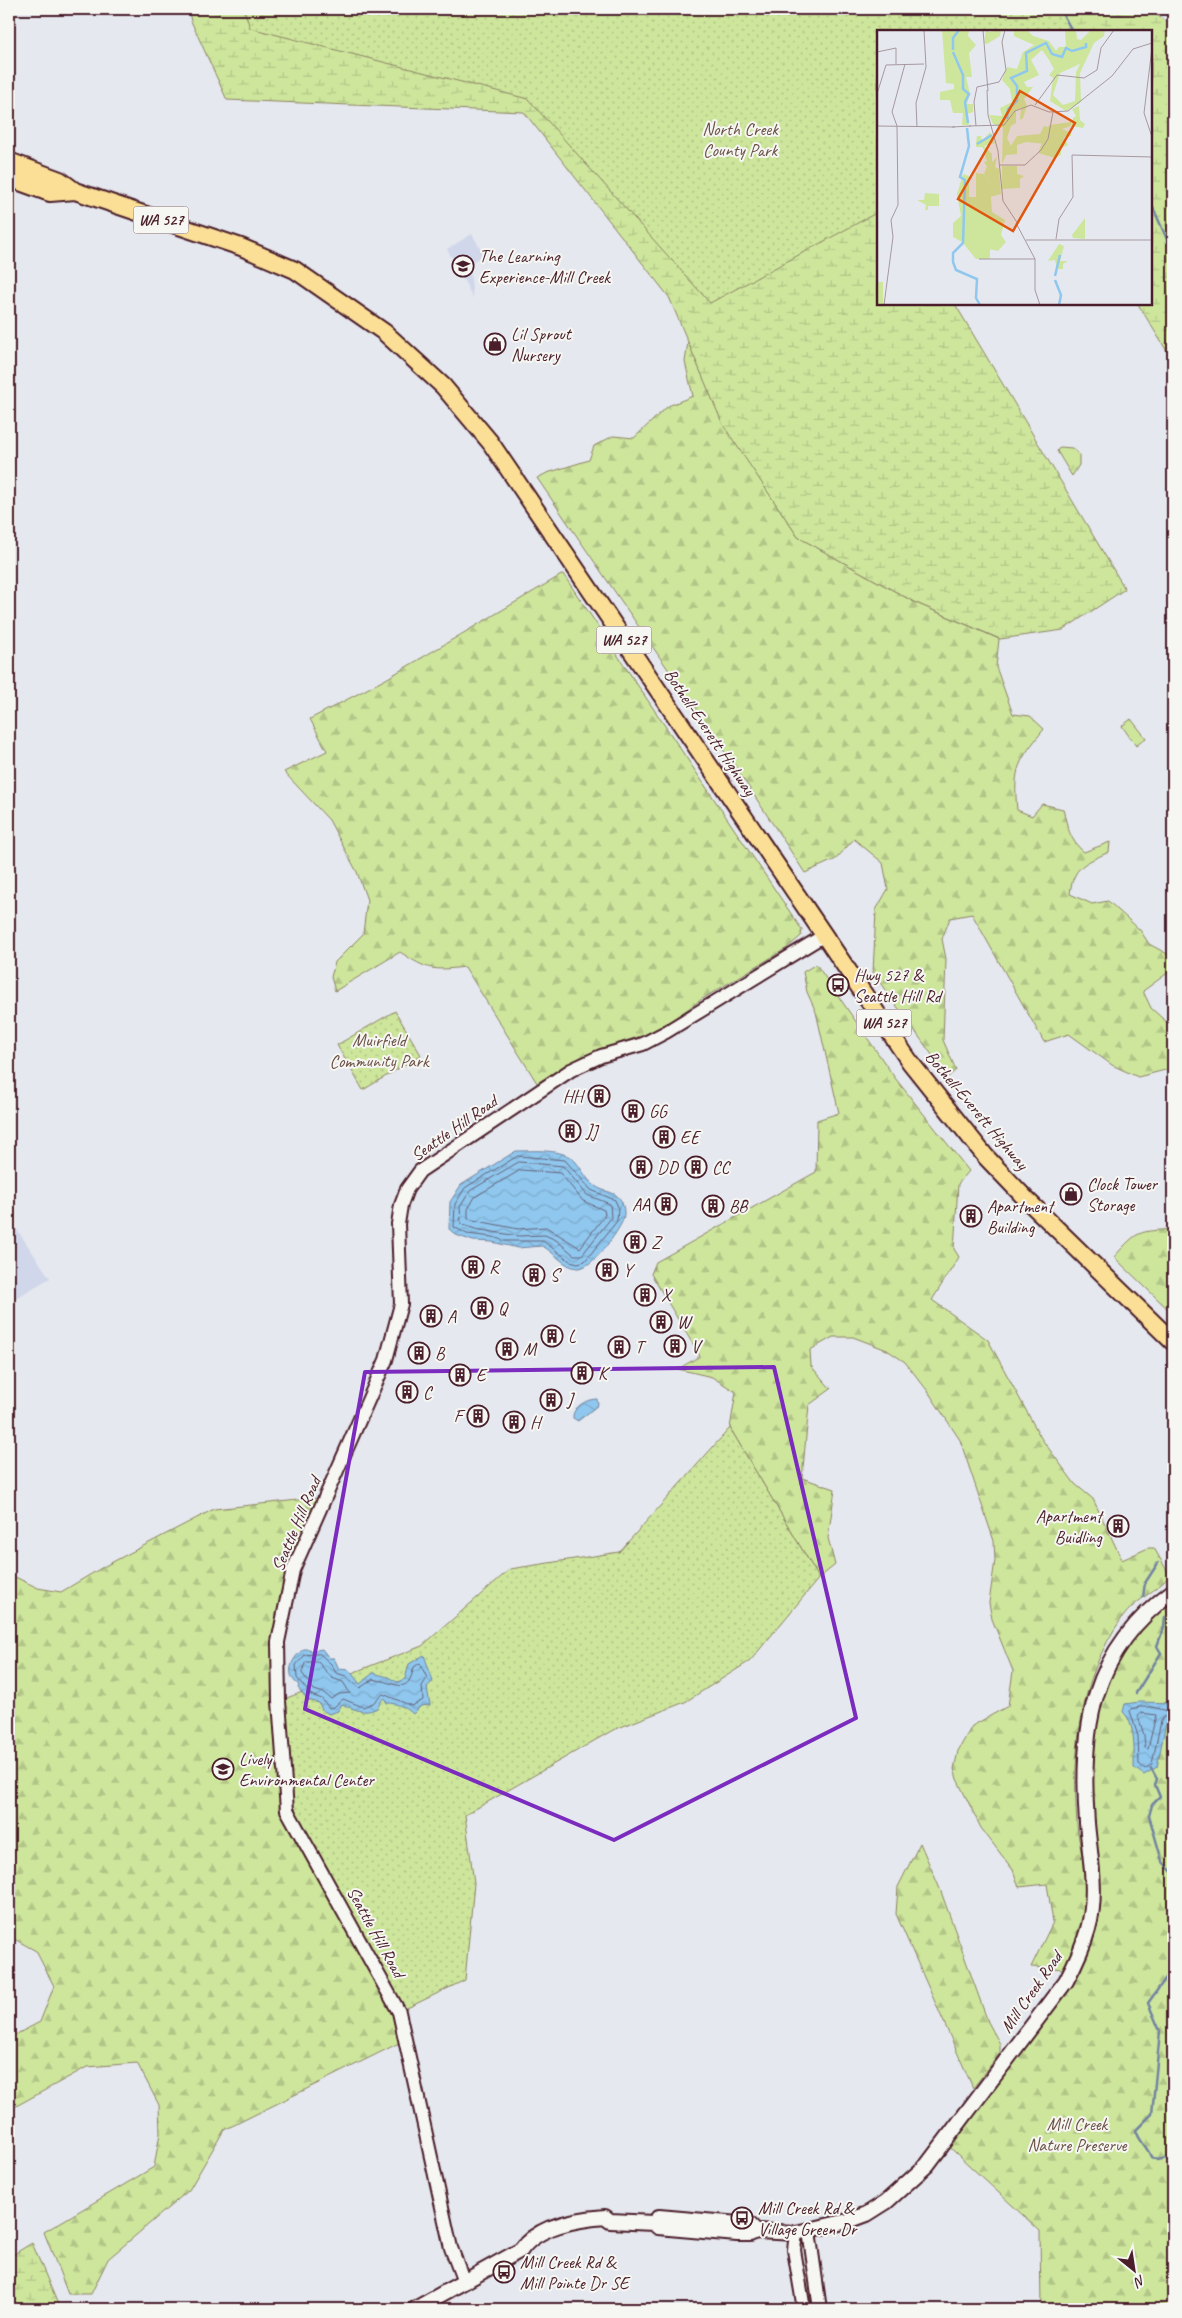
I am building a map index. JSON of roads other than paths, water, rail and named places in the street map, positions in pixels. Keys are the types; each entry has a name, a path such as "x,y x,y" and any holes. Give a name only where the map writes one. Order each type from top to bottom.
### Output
{"main road":[{"name":"Bothell-Everett Highway","path":"9,161 60,180 75,191 241,247 295,270 384,332 443,386 490,442 910,1062 986,1156 1026,1199 1173,1342"},
{"path":"9,169 22,174 33,188"},
{"name":"Bothell-Everett Highway","path":"9,178 50,193 75,191"},
{"name":"Mill Creek Road","path":"464,2282 521,2250 530,2250 572,2232 605,2226 610,2221 654,2223 658,2228 722,2234 750,2234 756,2231 802,2232 867,2214 904,2188 930,2161 1066,1981 1078,1958 1089,1928 1092,1899 1085,1773 1087,1730 1103,1674 1122,1642 1146,1614 1173,1591"},
{"path":"415,2309 464,2282"}],"street":[{"name":"Seattle Hill Road","path":"464,2282 451,2248 399,2012 287,1810 278,1642 293,1570 386,1360 401,1304 398,1224 400,1205 407,1189 420,1171 571,1070 601,1056 643,1044 666,1032 823,936"},
{"path":"802,2232 794,2250 804,2309"},
{"path":"802,2232 820,2309"}],"water":[{"path":"516,1151 556,1152 570,1157 594,1185 615,1194 621,1201 624,1211 622,1222 608,1244 589,1264 583,1267 572,1267 542,1246 518,1248 492,1242 473,1241 456,1235 449,1229 450,1202 461,1185"},
{"path":"597,1399 598,1405 578,1421 573,1418 575,1410 581,1404"},
{"path":"304,1649 310,1649 311,1651 322,1649 329,1658 334,1658 339,1669 349,1670 360,1684 373,1673 388,1677 397,1682 405,1679 409,1664 424,1655 433,1681 427,1687 430,1705 421,1706 413,1714 401,1706 387,1703 384,1698 377,1708 373,1710 359,1710 342,1704 338,1711 329,1714 322,1710 319,1703 308,1700 298,1688 299,1685 292,1676 291,1667 293,1662"},
{"path":"1140,1702 1173,1703 1173,1715 1166,1723 1157,1767 1144,1775 1134,1768 1132,1731 1130,1723 1123,1712 1125,1704"}],"waterway":[{"path":"1060,9 1071,30"},
{"path":"1152,205 1173,253"},
{"path":"1143,1597 1145,1583 1158,1563"},
{"path":"1136,1693 1161,1653 1157,1646 1164,1627 1165,1617"},
{"path":"1151,1768 1157,1779 1155,1785 1160,1797 1152,1805 1149,1816 1162,1861 1173,1873"},
{"path":"1173,1968 1148,2003 1160,2031 1152,2114 1136,2130 1151,2157 1157,2160 1173,2157"}],"place":[{"name":"The Learning Experience-Mill Creek","path":"463,266"},
{"name":"Lil Sprout Nursery","path":"495,344"},
{"name":"Hwy 527 & Seattle Hill Rd","path":"838,985"},
{"name":"HH","path":"599,1096"},
{"name":"GG","path":"633,1111"},
{"name":"JJ","path":"570,1131"},
{"name":"EE","path":"664,1137"},
{"name":"DD","path":"641,1167"},
{"name":"CC","path":"696,1167"},
{"name":"Clock Tower Storage","path":"1071,1194"},
{"name":"AA","path":"666,1204"},
{"name":"BB","path":"713,1206"},
{"name":"Apartment Building","path":"971,1216"},
{"name":"Z","path":"635,1242"},
{"name":"R","path":"473,1267"},
{"name":"Y","path":"607,1270"},
{"name":"S","path":"534,1275"},
{"name":"X","path":"645,1295"},
{"name":"Q","path":"482,1308"},
{"name":"A","path":"431,1316"},
{"name":"W","path":"661,1322"},
{"name":"L","path":"552,1336"},
{"name":"V","path":"675,1346"},
{"name":"T","path":"619,1347"},
{"name":"M","path":"507,1349"},
{"name":"B","path":"419,1353"},
{"name":"K","path":"582,1373"},
{"name":"E","path":"460,1375"},
{"name":"C","path":"407,1392"},
{"name":"J","path":"551,1400"},
{"name":"F","path":"478,1416"},
{"name":"H","path":"514,1422"},
{"name":"Apartment Buidling","path":"1118,1526"},
{"name":"Lively Environmental Center","path":"223,1769"},
{"name":"Mill Creek Rd & Village Green Dr","path":"742,2218"},
{"name":"Mill Creek Rd & Mill Pointe Dr SE","path":"504,2272"}],"park label":[{"name":"North Creek County Park","path":"740,139"},
{"name":"Muirfield Community Park","path":"379,1050"},
{"name":"Mill Creek Nature Preserve","path":"1077,2134"}]}
